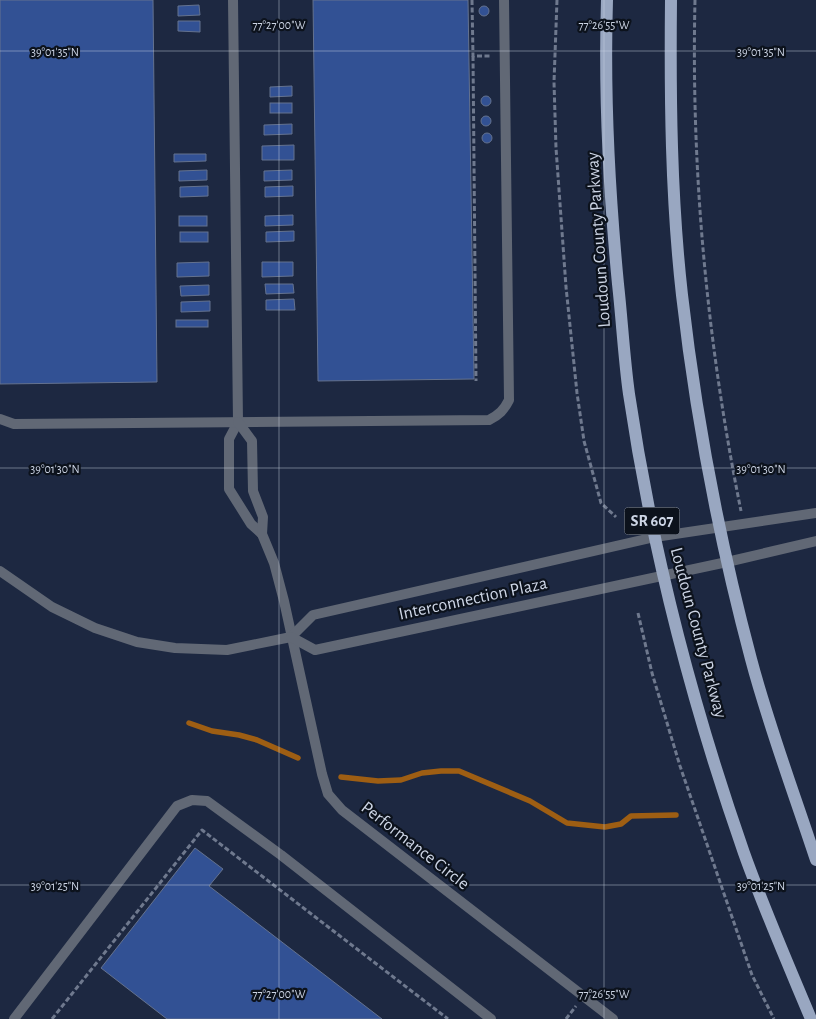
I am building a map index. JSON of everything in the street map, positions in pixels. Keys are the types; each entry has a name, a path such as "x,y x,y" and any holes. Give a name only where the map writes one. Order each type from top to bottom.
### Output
{"main road":[{"name":"Loudoun County Parkway","path":"607,0 607,108 611,206 629,393 655,537 699,710 729,808 772,926 811,1019"},
{"path":"671,0 673,176 682,294 700,424 719,528 750,658 816,860"}],"street":[{"path":"233,0 238,422 229,439 229,489 250,524 262,534"},
{"path":"0,419 14,424 489,420 498,415 504,410 509,400 504,0"},
{"path":"238,422 252,441 253,491 263,517 262,534"},
{"name":"Interconnection Plaza","path":"816,513 655,537 313,615 291,637 315,650 727,562 816,541"},
{"name":"Performance Circle","path":"262,534 274,563 328,794 342,810 613,1019"},
{"path":"0,570 52,607 95,628 136,642 175,648 227,650 291,637"},
{"path":"14,1019 176,806 192,800 207,800 281,855 490,1019"}],"path":[{"path":"472,0 476,381"},
{"path":"557,0 554,82 556,148 565,278 576,384 584,441 601,503 616,517"},
{"path":"695,0 694,60 699,208 708,306 726,438 744,524"},
{"path":"472,56 505,57"},
{"path":"638,613 652,673 680,766 752,975 774,1019"},
{"path":"52,1019 202,830 448,1019"}],"building":[{"path":"0,0 153,0 157,382 0,384"},
{"path":"313,0 468,0 474,379 318,381"},
{"path":"199,5 200,15 178,16 178,6"},
{"path":"484,6 489,11 484,16 479,11"},
{"path":"178,21 200,21 200,32 178,31"},
{"path":"292,86 292,96 270,97 270,87"},
{"path":"484,96 488,96 491,101 488,106 484,106 481,103 481,99"},
{"path":"270,103 292,103 292,113 270,113"},
{"path":"484,116 488,116 491,121 488,126 484,126 481,123 481,119"},
{"path":"292,124 292,134 264,135 264,125"},
{"path":"485,133 489,133 492,138 491,142 485,143 482,140 482,136"},
{"path":"294,145 294,160 262,160 262,146"},
{"path":"174,154 206,154 206,161 174,162"},
{"path":"207,170 207,180 179,181 179,171"},
{"path":"292,170 292,180 264,181 264,171"},
{"path":"208,186 208,196 180,197 180,187"},
{"path":"293,186 293,196 265,197 265,187"},
{"path":"293,215 293,225 265,226 265,216"},
{"path":"179,216 207,216 207,226 179,226"},
{"path":"294,231 294,241 266,242 266,232"},
{"path":"180,232 208,232 208,242 180,242"},
{"path":"209,262 209,276 177,277 177,263"},
{"path":"262,262 293,262 293,276 262,277"},
{"path":"265,284 293,284 294,293 266,294"},
{"path":"209,285 209,295 181,296 180,286"},
{"path":"294,299 295,310 266,310 266,300"},
{"path":"210,301 210,311 181,312 181,302"},
{"path":"176,320 208,320 208,327 176,327"},
{"path":"195,848 223,869 209,886 382,1019 167,1019 101,968"}],"waterway":[{"path":"189,723 212,731 257,740 298,758"},
{"path":"341,777 378,781 401,780 422,773 459,771 530,801 567,823 605,827 621,824 631,816 676,815"}]}
